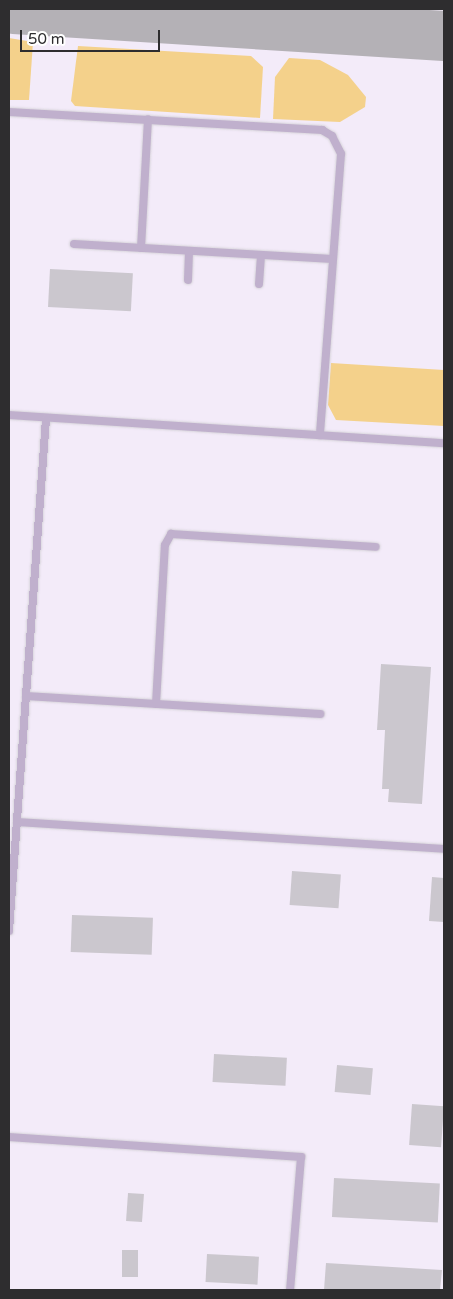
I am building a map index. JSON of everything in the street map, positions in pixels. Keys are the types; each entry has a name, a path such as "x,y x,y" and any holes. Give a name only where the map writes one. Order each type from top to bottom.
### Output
{"lane":[{"path":"9,112 322,130 332,136 341,154 320,435"},
{"path":"141,248 148,120"},
{"path":"74,244 333,259"},
{"path":"188,280 189,251"},
{"path":"259,284 261,255"},
{"path":"9,415 444,443"},
{"path":"9,931 46,418"},
{"path":"156,704 164,545 172,534 376,547"},
{"path":"26,696 320,714"},
{"path":"17,822 444,849"},
{"path":"9,1137 300,1158 290,1290"}],"shaded area":[{"path":"9,9 444,9 444,1290 9,1290"},
{"path":"9,38 33,42 29,100 9,100"},
{"path":"78,46 251,56 263,67 260,118 75,106 71,101"},
{"path":"289,58 320,60 348,75 366,97 365,107 340,122 273,119 275,77"},
{"path":"331,363 444,370 444,426 336,420 328,405"}],"building":[{"path":"50,269 133,273 131,311 48,307"},
{"path":"381,664 431,667 422,804 388,802 389,789 382,789 385,730 377,730"},
{"path":"292,871 341,874 339,908 290,905"},
{"path":"432,877 444,878 444,922 429,921"},
{"path":"72,915 153,918 152,955 71,952"},
{"path":"214,1054 287,1058 285,1086 213,1082"},
{"path":"337,1065 373,1068 371,1095 335,1092"},
{"path":"412,1104 444,1106 441,1147 409,1145"},
{"path":"334,1178 440,1184 438,1222 332,1217"},
{"path":"128,1193 144,1194 142,1222 126,1221"},
{"path":"122,1250 138,1250 138,1277 122,1277"},
{"path":"207,1254 259,1257 257,1285 206,1282"},
{"path":"326,1263 442,1270 440,1290 324,1290"}],"taxiway":[{"path":"14,9 444,36"}]}
